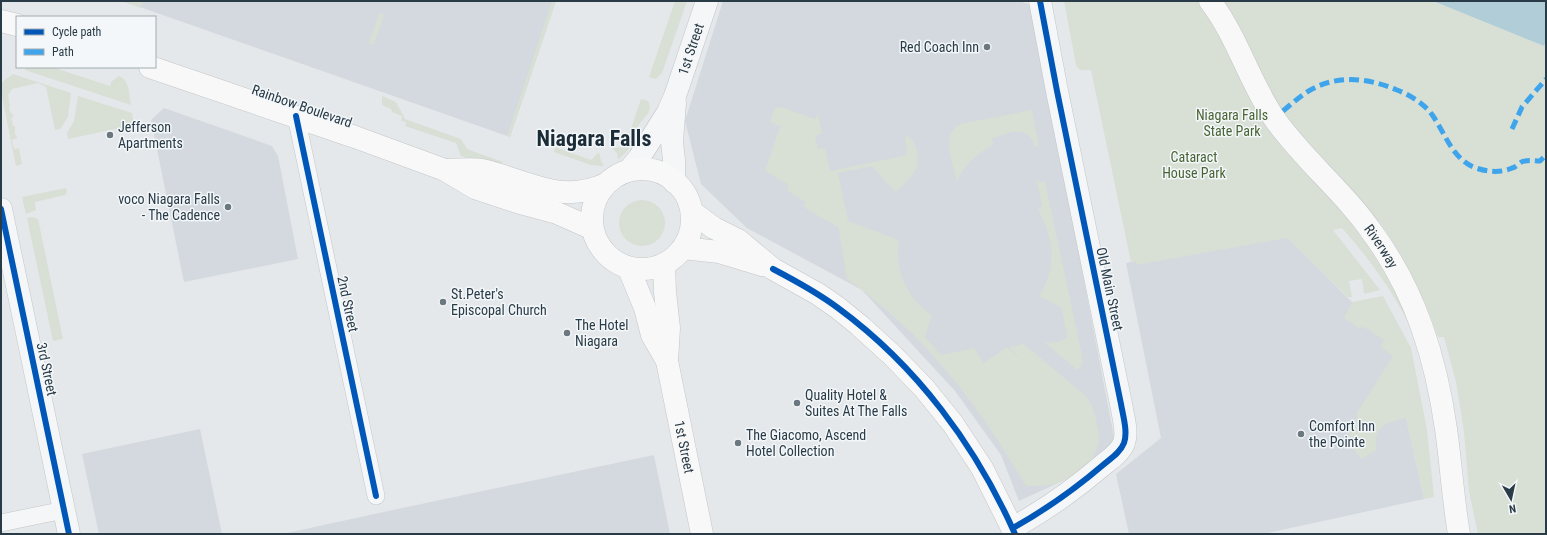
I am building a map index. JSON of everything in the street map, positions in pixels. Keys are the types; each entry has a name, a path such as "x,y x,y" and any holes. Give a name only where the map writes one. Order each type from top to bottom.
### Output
{"main road":[{"name":"Riverway","path":"1210,1 1226,26 1258,91 1274,117 1293,143 1347,200 1365,222 1389,256 1409,293 1425,333 1439,388 1447,437 1459,534"},
{"path":"1,21 16,25"},
{"name":"Rainbow Boulevard","path":"153,68 296,116 445,170 475,188 520,203 557,213 592,228"},
{"name":"Rainbow Boulevard","path":"445,170 481,170 564,194 595,189 606,184"},
{"path":"629,170 653,171 668,177 674,182 686,197 692,212 690,231 684,248 664,265 648,270 629,269 617,263 607,254 598,242 592,228 591,212 596,197 606,184 616,176 629,170"},
{"path":"692,212 714,228 738,240 773,269 818,294 838,308 865,330 908,370 939,406 968,446 986,475 1014,531"},
{"path":"684,248 719,252 773,269"},
{"name":"1st Street","path":"664,265 669,328 666,361"},
{"name":"1st Street","path":"629,269 645,308 652,335 666,361 702,534"}],"street":[{"name":"1st Street","path":"629,170 639,158 668,112 675,96 707,1"},
{"name":"Old Main Street","path":"1014,531 1082,484 1116,455 1122,448 1125,436 1121,404 1056,91 1040,1"},
{"name":"1st Street","path":"674,182 672,142 675,96"},
{"name":"2nd Street","path":"296,116 376,496"},
{"name":"3rd Street","path":"1,209 69,534"},
{"path":"1,523 64,510"}],"shaded area":[{"path":"142,1 556,1 510,137 140,7"},
{"path":"723,1 1019,1 1031,5 1115,442 1058,483 1019,501 1001,455 955,391 862,290 747,228 701,184 685,121"},
{"name":"voco Niagara Falls - The Cadence","path":"164,108 272,146 278,156 298,259 184,282 151,120"},
{"path":"1281,231 1352,302 1394,339 1406,418 1424,499 1263,534 1129,534 1116,474 1161,438 1126,263"},
{"path":"200,429 222,534 99,534 82,454"},
{"path":"654,455 670,534 282,534 407,507"}],"green space":[{"path":"121,1 143,1 141,8"},
{"path":"552,1 556,1 510,137 507,136"},
{"path":"675,1 687,1 662,73 656,79 649,77"},
{"name":"Niagara Falls State Park","path":"1064,1 1433,1 1544,46 1546,41 1546,534 1478,534 1469,491 1464,432 1456,382 1444,337 1438,337 1413,277 1379,221 1353,226 1383,271 1409,319 1407,320 1393,295 1377,272 1342,228 1333,230 1380,290 1364,294 1362,279 1349,281 1352,297 1348,297 1287,238 1137,265 1136,261 1131,262 1091,70 1080,70 1076,65"},
{"path":"382,13 384,16 374,44 371,45 369,42 379,14"},
{"path":"26,68 55,68 110,86 111,82 119,76 123,78 127,84 131,105 25,70"},
{"path":"13,74 71,93 68,117 60,129 55,130 46,87 38,83 12,89 8,95 9,107 10,113 12,113 12,123 13,126 15,126 15,135 17,138 12,140 14,149 19,148 22,164 16,166 1,92 1,83"},
{"path":"78,96 132,113 134,125 68,139 67,133 74,121"},
{"path":"382,96 396,102 405,119 461,139 467,149 503,162 498,168 461,156 456,143 405,126 406,122 401,121 402,116 392,112 391,109 382,105"},
{"path":"641,99 648,101 650,105 649,112 639,125 629,148 623,156 618,159 617,153 612,148 625,147"},
{"path":"781,107 815,119 818,113 822,134 815,136 818,149 825,148 830,171 907,155 905,138 907,136 912,139 918,155 917,168 910,178 895,192 872,166 838,173 848,221 899,240 899,262 904,282 909,292 923,308 932,315 925,337 941,355 974,348 984,363 1007,347 1018,358 1009,347 1024,344 1085,395 1094,412 1099,439 1091,460 1075,475 1059,483 1027,486 968,397 947,371 901,323 875,300 847,279 838,227 803,207 806,202 786,190 789,185 765,171 780,126 770,122 775,108"},
{"path":"1032,110 1039,146 1035,147 1028,135 1022,132 1004,134 991,139 994,144 982,151 972,160 964,169 957,181 951,158 949,142 954,129 960,124"},
{"path":"555,147 591,160 599,152 604,166 591,165 554,152"},
{"path":"1036,179 1041,182 1045,181 1083,360 1080,368 1077,370 1044,342 1056,342 1067,337 1062,309 1039,296 1049,275 1051,253 1047,231 1038,210 1042,205"},
{"path":"66,188 67,192 65,195 35,202 36,210 26,214 22,197"},
{"path":"638,200 646,200 655,204 661,210 665,223 661,236 655,242 646,246 638,246 629,242 623,236 619,227 619,219 623,210 629,204"},
{"path":"33,217 38,219 63,339 53,341 27,218"},
{"path":"1383,296 1411,348 1427,430 1434,497 1424,499 1406,418 1382,427 1377,435 1377,450 1361,459 1345,442 1350,434 1348,432 1358,416 1356,414 1393,356 1380,347 1384,340 1362,326 1360,329 1344,318 1352,302"}],"water":[{"path":"1433,1 1546,1 1546,41 1544,46"}],"marked path":[{"path":"1512,129 1522,107 1546,79"},
{"path":"1283,111 1304,94 1326,83 1350,80 1374,82 1407,94 1422,104 1433,116 1451,146 1461,159 1476,168 1490,171 1503,171 1514,167 1523,161 1540,161 1546,155"}],"cycle path":[{"path":"1013,528 1060,499 1112,458 1122,447 1126,434 1040,1"},
{"path":"296,116 376,496"},
{"path":"1,209 69,534"},
{"path":"773,269 823,297 867,331 894,355 942,410 963,439 999,501 1015,534"}],"place":[{"name":"Red Coach Inn","path":"987,47"},
{"name":"Jefferson Apartments","path":"110,135"},
{"name":"voco Niagara Falls - The Cadence","path":"228,207"},
{"name":"St.Peter's Episcopal Church","path":"443,302"},
{"name":"The Hotel Niagara","path":"567,333"},
{"name":"Quality Hotel & Suites At The Falls","path":"797,403"},
{"name":"Comfort Inn the Pointe","path":"1301,434"},
{"name":"The Giacomo, Ascend Hotel Collection","path":"738,443"}],"district":[{"name":"Niagara Falls","path":"594,138"}],"park label":[{"name":"Cataract House Park","path":"1194,166"}]}
